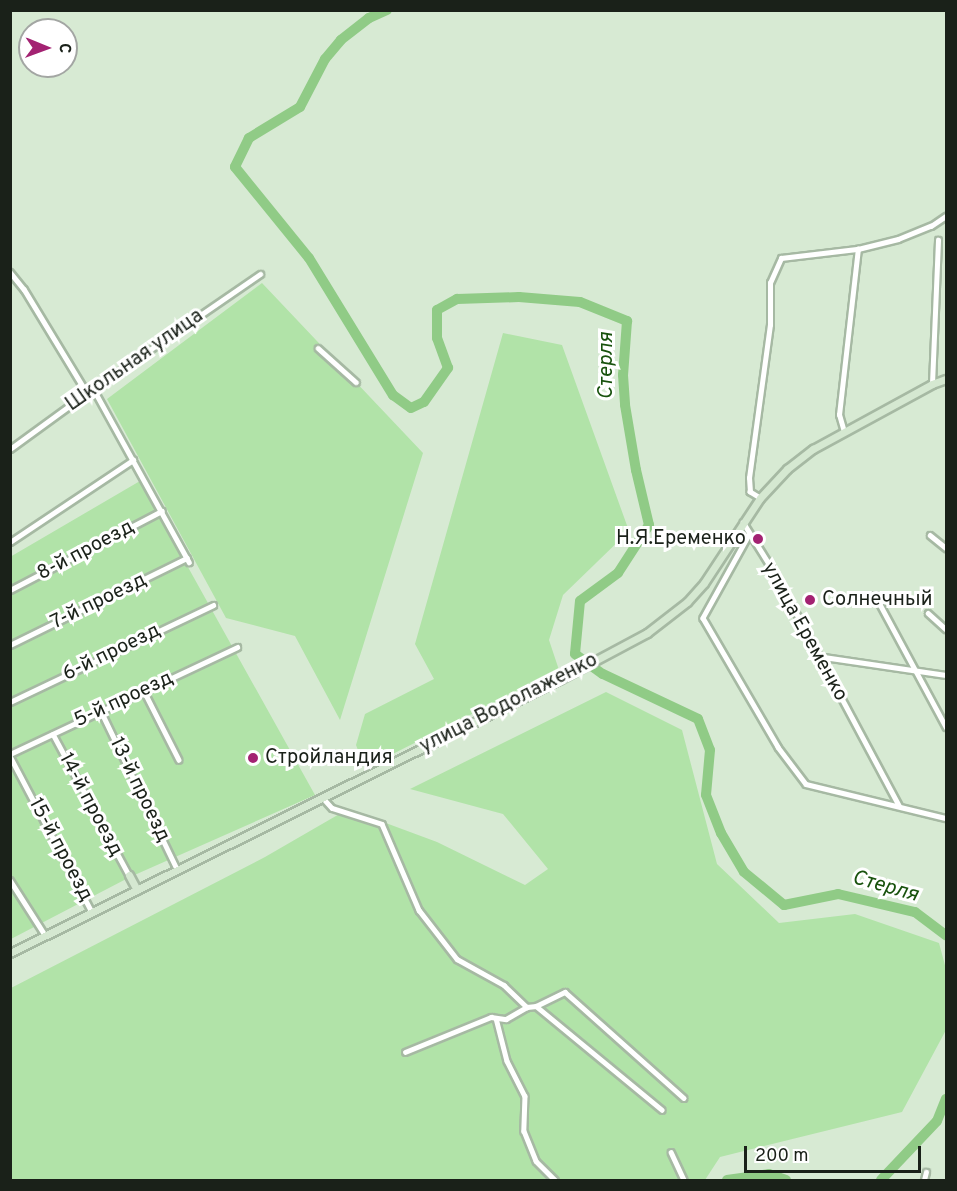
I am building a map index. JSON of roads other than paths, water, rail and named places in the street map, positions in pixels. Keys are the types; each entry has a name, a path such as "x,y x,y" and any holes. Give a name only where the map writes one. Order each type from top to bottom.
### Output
{"main road":[{"name":"улица Водолаженко","path":"10,952 617,650 662,622 687,602 704,583 742,522 760,498 787,469 813,449 932,384 946,379"},
{"path":"129,875 138,890"}],"street":[{"path":"760,498 750,492 748,478 770,326 770,283 782,258 858,249 931,226 946,216"},
{"path":"932,384 938,240"},
{"path":"844,432 839,415 858,249"},
{"path":"10,272 24,290 87,393"},
{"name":"Школьная улица","path":"10,449 93,388 260,274"},
{"path":"318,348 356,382"},
{"path":"93,388 162,511"},
{"path":"10,542 133,460"},
{"name":"7-й проезд","path":"10,645 188,560 162,511"},
{"name":"8-й проезд","path":"10,590 162,511"},
{"name":"улица Еременко","path":"742,522 776,575 817,656 899,805"},
{"path":"749,535 704,618 704,623 733,668 778,747 806,784 946,818"},
{"path":"930,535 946,548"},
{"path":"875,595 946,727"},
{"name":"6-й проезд","path":"10,702 213,605"},
{"path":"928,613 946,629"},
{"name":"5-й проезд","path":"10,755 237,647"},
{"path":"817,656 946,675"},
{"path":"144,691 179,760"},
{"name":"13-й проезд","path":"101,711 177,869"},
{"name":"14-й проезд","path":"52,734 129,875"},
{"name":"15-й проезд","path":"10,755 92,912"},
{"path":"323,798 332,808 382,824 418,910 457,959 504,985 527,1007"},
{"path":"11,881 45,935"},
{"path":"405,1052 491,1017 506,1019 527,1007 536,1006 565,992 684,1098"},
{"path":"536,1006 662,1110"},
{"path":"496,1018 507,1061 525,1096 522,1110 524,1131 536,1161 555,1180"},
{"path":"671,1152 684,1180"},
{"path":"924,1180 926,1172"}],"waterway":[{"name":"Стерля","path":"387,10 369,18 341,40 325,59 300,107 249,138 235,167 309,258 393,395 411,408 424,402 448,368 437,338 437,310 457,299 519,297 580,302 627,321 623,375 625,405 636,470 649,525 618,573 580,601 575,654 603,674 698,719 710,750 706,795 721,833 744,872 784,905 838,894 915,912 946,935"},
{"name":"Стерля","path":"881,1180 937,1121 946,1099"},
{"name":"Стерля","path":"727,1180 769,1174 786,1180"}],"place":[{"name":"Н.Я.Еременко","path":"758,539"},
{"name":"Солнечный","path":"810,600"},
{"name":"Стройландия","path":"253,758"}]}
